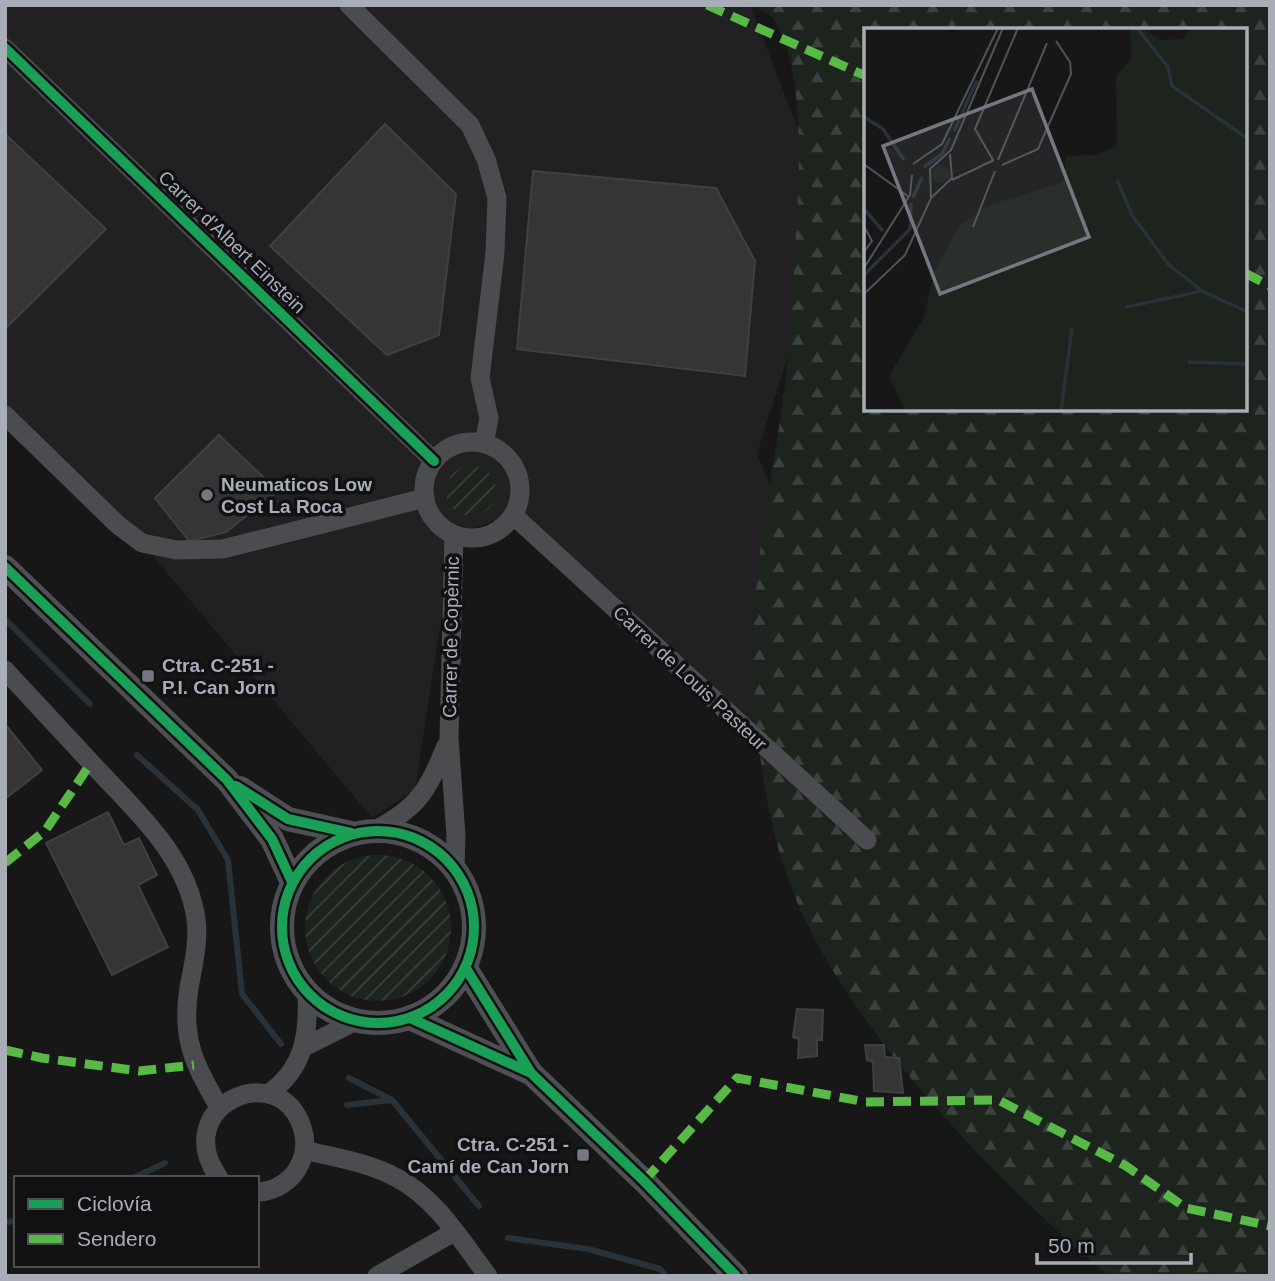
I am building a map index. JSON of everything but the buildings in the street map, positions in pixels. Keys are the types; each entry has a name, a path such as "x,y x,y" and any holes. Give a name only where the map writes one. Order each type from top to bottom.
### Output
{"main road":[{"path":"5,567 226,780 272,839 292,882"},
{"path":"226,780 288,819 363,831 398,832 420,839 439,851 455,868 468,891 474,916 473,942 466,967 452,989 433,1006 410,1018 383,1023 356,1021 330,1010 307,993 293,974 284,952 281,928 284,904 292,882 317,852 363,831"},
{"path":"466,967 531,1073 644,1181 736,1276"},
{"path":"410,1018 531,1073"}],"street":[{"path":"349,5 470,125 486,159 497,198 495,253 480,378 489,418 484,443"},
{"name":"Carrer d'Albert Einstein","path":"5,48 434,461"},
{"path":"5,415 118,525 142,543 176,550 223,549 425,498"},
{"path":"484,443 509,459 517,472 520,494 513,515 505,526 481,538 454,535 440,526 430,513 425,498 427,472 434,461 457,445 484,443"},
{"name":"Carrer de Louis Pasteur","path":"513,515 867,840"},
{"name":"Carrer de Copèrnic","path":"454,535 449,738 456,836 455,868"},
{"path":"5,670 153,830 184,876 196,920 194,961 186,1012 187,1038 194,1065 219,1107"},
{"name":"Carrer de Copèrnic","path":"363,831 417,803 432,781 449,738"},
{"path":"268,1094 292,1073 306,1046 307,993"},
{"path":"306,1046 356,1021"},
{"path":"290,1107 292,1073"},
{"path":"218,1176 210,1166 205,1135 210,1120 219,1107 242,1094 268,1094 290,1107 305,1135 304,1150 300,1165 291,1178 278,1187 259,1192"},
{"path":"304,1150 346,1158 398,1178 415,1189 454,1232 488,1276"},
{"path":"377,1276 454,1232"}],"shaded area":[{"path":"5,5 750,5 832,217 757,454 879,736 867,840 513,515 454,535 415,790 372,818 142,543 5,414"}],"green space":[{"path":"752,5 1270,5 1270,1276 1109,1276 1017,1193 970,1145 880,1040 842,985 810,930 787,876 764,785 756,719 753,654 759,564 789,347 799,180 798,122 792,66 785,41 768,14"},
{"path":"471,466 489,473 496,491 489,509 471,516 453,509 446,491 453,473"},
{"path":"378,855 406,860 430,876 446,900 451,928 446,956 430,980 406,996 378,1001 350,996 326,980 310,956 305,928 310,900 326,876 350,860"}],"waterway":[{"path":"5,619 90,704"},
{"path":"137,755 198,810 228,860 242,994 281,1044"},
{"path":"349,1078 392,1100 479,1206"},
{"path":"347,1105 391,1100"},
{"path":"137,1176 165,1163"},
{"path":"5,1222 14,1221"},
{"path":"508,1238 588,1249 660,1269 666,1276"}],"marked path":[{"path":"707,5 864,75"},
{"path":"1247,274 1270,286"},
{"path":"5,863 45,831 91,763"},
{"path":"5,1050 42,1058 139,1071 194,1065"},
{"path":"644,1181 737,1078 866,1102 998,1100 1126,1166 1186,1208 1270,1226"}],"cycle path":[{"path":"5,48 434,461"},
{"path":"5,567 227,780 272,839 292,882"},
{"path":"236,786 288,819 351,833"},
{"path":"378,831 415,838 446,859 467,890 474,927 467,964 446,995 415,1016 378,1023 341,1016 310,995 289,964 282,927 289,890 310,859 341,838 378,831"},
{"path":"465,967 531,1073 644,1181 736,1276"},
{"path":"410,1018 531,1073"}],"place":[{"name":"Neumaticos Low Cost La Roca","path":"207,495"},
{"name":"Ctra. C-251 - P.I. Can Jorn","path":"148,676"},
{"name":"Ctra. C-251 - Camí de Can Jorn","path":"583,1155"}]}
